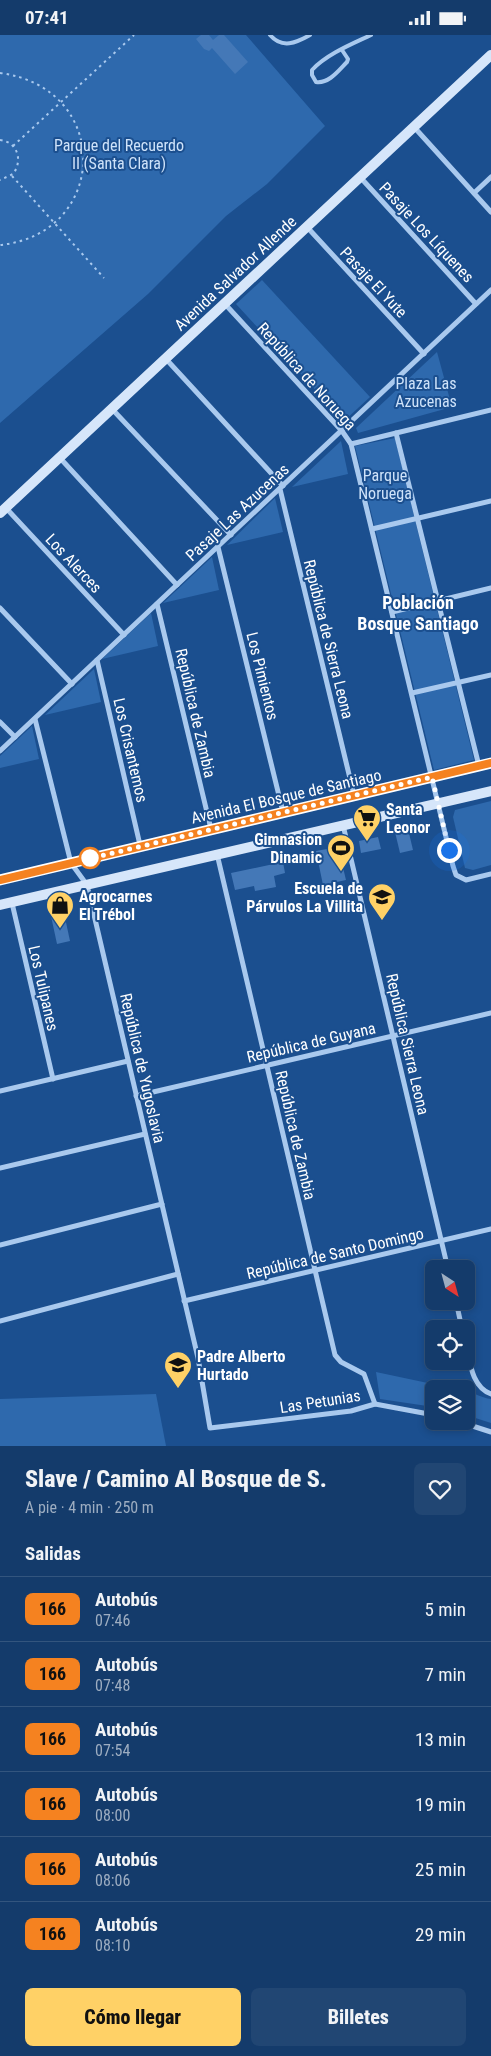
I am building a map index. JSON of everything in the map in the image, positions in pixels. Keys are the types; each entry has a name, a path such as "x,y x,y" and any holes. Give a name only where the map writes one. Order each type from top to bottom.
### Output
{"street":[{"name":"Avenida Salvador Allende","path":"3,511 491,55"},
{"path":"414,127 491,212"},
{"name":"Pasaje Los Líquenes","path":"360,177 476,304"},
{"path":"474,193 491,177"},
{"name":"Pasaje El Yute","path":"306,227 424,354"},
{"name":"Pasaje Las Azucenas","path":"0,751 491,290"},
{"name":"República de Noruega","path":"224,303 351,443 456,875 466,880 491,876"},
{"name":"República de Sierra Leona","path":"165,359 282,487 354,795"},
{"path":"112,409 231,535"},
{"path":"351,443 491,410"},
{"path":"396,433 479,766"},
{"path":"60,458 177,585"},
{"path":"372,529 491,501"},
{"name":"Los Alerces","path":"3,511 124,635"},
{"name":"Los Pimientos","path":"218,547 283,812"},
{"path":"392,612 491,588"},
{"name":"República de Zambia","path":"157,604 211,829"},
{"path":"0,608 72,684"},
{"name":"Los Crisantemos","path":"97,660 140,845"},
{"path":"412,693 491,675"},
{"name":"República de Yugoslavia","path":"35,719 71,863 87,885 198,1358 210,1428"},
{"path":"0,722 15,737"},
{"name":"Avenida El Bosque de Santiago","path":"0,880 140,845 491,763"},
{"path":"0,905 491,791"},
{"name":"República Sierra Leona","path":"343,825 446,1260"},
{"name":"República de Zambia","path":"217,854 335,1355 341,1362 364,1374 375,1404"},
{"name":"Los Tulipanes","path":"12,902 53,1079"},
{"name":"República de Guyana","path":"136,1096 491,1013"},
{"path":"0,1091 128,1061"},
{"path":"0,1168 145,1134"},
{"path":"0,1245 162,1204"},
{"name":"República de Santo Domingo","path":"184,1301 491,1229"},
{"path":"0,1321 178,1274"},
{"path":"472,1370 475,1380 488,1393"},
{"name":"Las Petunias","path":"210,1428 351,1411 375,1404 425,1413"},
{"path":"475,1427 491,1433"}],"lane":[{"path":"270,35 280,43 289,44 310,35"},
{"path":"342,50 348,59 347,62 328,80 322,83 316,82 312,75 312,70 318,64 342,50 371,35"}],"path":[{"path":"13,146 134,35"},
{"path":"0,73 20,76 41,85 62,102 73,117 81,138 84,161 80,184 71,205 55,223 38,235 17,243 0,245"},
{"path":"0,140 13,146 18,155 19,162 12,175 0,180"},
{"path":"12,175 104,278"}],"green space":[{"name":"Parque del Recuerdo II (Santa Clara)","path":"0,35 246,35 325,126 267,184 226,216 148,294 0,423"},
{"path":"262,280 370,397 344,421 236,304"},
{"name":"Plaza Las Azucenas","path":"437,352 452,407 358,433 356,428"},
{"name":"Parque Noruega","path":"395,438 474,760 434,770 355,446"},
{"path":"341,441 348,474 292,487"},
{"path":"275,498 283,532 227,545"},
{"path":"212,557 219,590 163,603"},
{"path":"151,613 158,646 102,659"},
{"path":"94,669 101,702 45,715"},
{"path":"32,726 39,759 0,768 0,756"},
{"path":"491,801 491,865 473,870 465,868 453,817 455,810"},
{"path":"376,1372 425,1382 425,1406 380,1399"},
{"path":"156,1394 166,1446 0,1446 0,1399"},
{"path":"475,1394 491,1399 491,1423 475,1418"}],"building":[{"path":"201,35 209,35 213,40 219,35 224,35 248,62 235,74 212,48 209,51 204,49 196,39"},
{"path":"408,829 413,850 400,853 395,832"},
{"path":"378,837 381,849 361,853 359,841"},
{"path":"338,847 346,880 323,885 316,851"},
{"path":"283,862 285,873 274,876 276,887 255,891 254,886 235,890 231,873"},
{"name":"Agrocarnes El Trébol","path":"64,913 70,941 57,944 51,916"}],"bus line":[{"name":"166","path":"0,880 491,763"}],"place":[{"name":"Santa Leonor","path":"367,842"},
{"name":"Gimnasion Dinamic","path":"341,872"},
{"name":"Escuela de Párvulos La Villita","path":"382,921"},
{"name":"Agrocarnes El Trébol","path":"60,929"},
{"name":"Padre Alberto Hurtado","path":"178,1389"}],"district":[{"name":"Población Bosque Santiago","path":"418,614"}],"route":[{"path":"90,858 88,859 432,777 449,850"}]}
